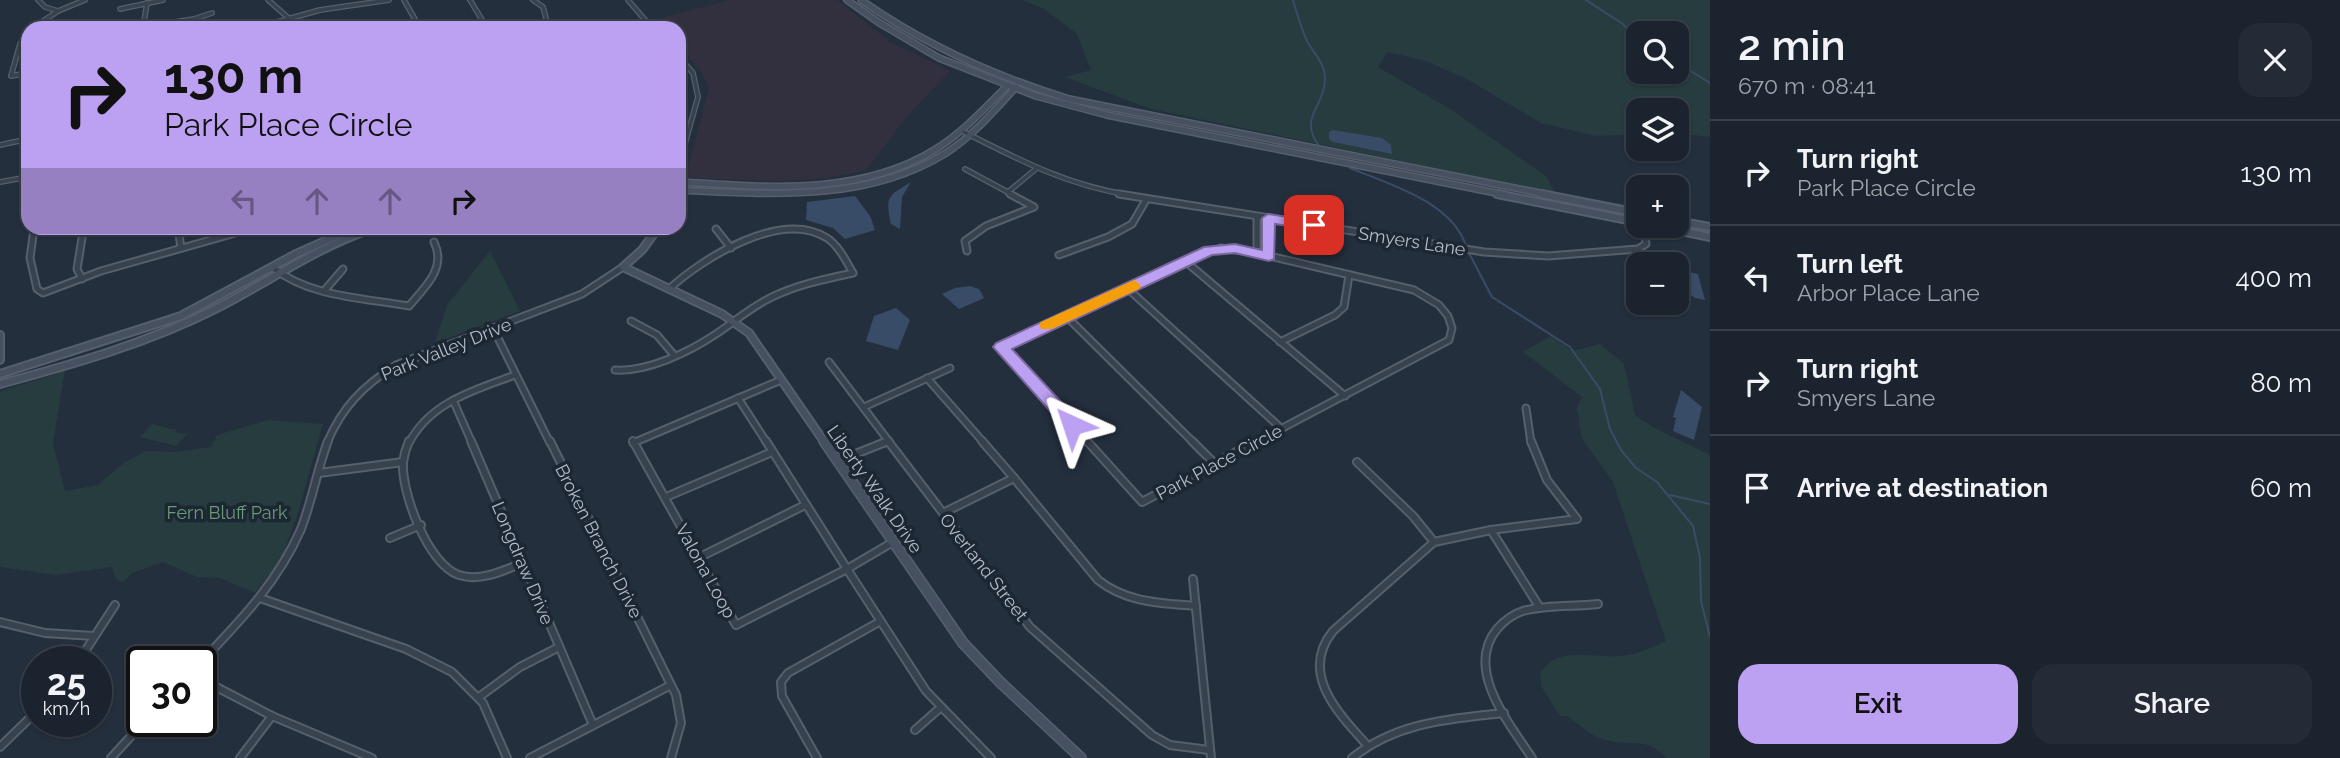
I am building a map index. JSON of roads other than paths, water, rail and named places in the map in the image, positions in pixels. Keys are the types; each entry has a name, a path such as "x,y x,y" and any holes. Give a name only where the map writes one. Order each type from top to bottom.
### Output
{"street":[{"path":"38,0 45,7 58,11"},
{"path":"43,21 58,11 85,0"},
{"path":"120,9 163,0"},
{"path":"268,0 292,21"},
{"path":"279,21 335,7 389,0"},
{"path":"404,0 416,21"},
{"path":"470,0 483,21"},
{"path":"533,0 543,6 547,21"},
{"path":"628,0 646,21"},
{"path":"847,0 919,50 1005,88 1097,113 1626,220"},
{"path":"861,0 925,43 1019,84 1101,106 1626,211"},
{"path":"144,21 147,2"},
{"path":"181,21 212,13"},
{"path":"21,43 11,76 21,75"},
{"path":"686,65 693,73 698,97 686,140"},
{"path":"686,182 780,187 847,182 903,167 941,148 962,131 1010,81"},
{"path":"686,190 787,193 849,188 902,175 931,162 970,135 1019,84"},
{"name":"Smyers Lane","path":"962,131 1037,168 1096,190 1146,200 1468,250 1529,256 1638,249 1646,244 1645,238"},
{"path":"0,145 21,140"},
{"path":"1246,143 1247,140 1262,142 1367,163 1382,163"},
{"path":"1310,156 1388,170 1417,170"},
{"path":"1008,192 1037,168"},
{"path":"965,169 1034,207 976,231 965,241 967,251"},
{"path":"0,182 21,178"},
{"path":"1059,256 1108,237 1132,224 1146,200"},
{"path":"1257,217 1257,253"},
{"path":"1268,218 1269,256"},
{"path":"1689,223 1710,227"},
{"path":"716,229 730,248"},
{"path":"615,369 629,371 708,340 777,295 805,284 853,273 831,240 802,229 772,233 730,248 702,261 669,289"},
{"path":"1257,232 1269,233"},
{"path":"1689,233 1710,237"},
{"path":"32,235 28,252 30,269 37,289 43,293 228,235"},
{"path":"82,279 77,269 83,235"},
{"path":"179,235 181,248"},
{"path":"0,374 181,316 272,267 339,235"},
{"path":"0,384 167,330 218,307 278,273 355,235"},
{"name":"Park Valley Drive","path":"216,646 260,598 297,540 337,416 364,385 396,365 582,294 623,267 642,250 653,235"},
{"path":"272,267 294,283 409,306 441,262 440,251 434,242"},
{"name":"Park Place Circle","path":"1221,248 1269,256 1414,290 1439,305 1447,316 1452,328 1449,340 1142,502 1001,347 1185,261 1221,248"},
{"path":"1185,261 1345,396"},
{"name":"Liberty Walk Drive","path":"623,267 735,321 757,343 963,643 1000,682 1081,758"},
{"path":"324,291 343,269"},
{"path":"1280,341 1335,315 1344,307 1349,275"},
{"path":"1128,288 1282,429"},
{"path":"1066,316 1214,463"},
{"path":"631,321 657,335 673,354"},
{"name":"Broken Branch Drive","path":"493,328 678,700 681,723 671,758"},
{"path":"0,335 0,360"},
{"name":"Overland Street","path":"829,362 1012,607 1161,741 1210,754"},
{"path":"864,407 950,368"},
{"path":"515,375 453,400 432,413 408,444 403,462 407,485 437,560 459,575 492,575 522,563"},
{"path":"926,378 1014,478 1098,580 1113,592 1135,599 1195,606"},
{"name":"Valona Loop","path":"781,380 632,442 666,497 736,625 847,569"},
{"path":"738,398 914,675 940,708 991,758"},
{"name":"Longdraw Drive","path":"453,400 593,725"},
{"path":"1367,745 1342,717 1323,683 1321,648 1333,631 1434,542 1491,530 1577,519 1539,469 1533,455 1526,408"},
{"path":"838,461 889,442"},
{"path":"666,497 772,452"},
{"path":"319,473 403,462"},
{"path":"1357,462 1413,516 1434,542"},
{"path":"943,513 1014,478"},
{"path":"698,558 805,505"},
{"path":"390,538 421,525"},
{"path":"1491,530 1540,608"},
{"path":"847,569 893,542"},
{"path":"1193,579 1210,754"},
{"path":"260,598 434,661 454,673 479,696 495,723 507,758"},
{"path":"1532,758 1504,713 1485,672 1487,641 1495,629 1509,617 1540,608 1598,604"},
{"path":"88,646 115,605"},
{"path":"817,758 780,689 781,682 788,673 879,622"},
{"path":"0,632 3,623 61,635 94,636"},
{"path":"479,696 520,667 559,647"},
{"path":"530,758 671,685"},
{"path":"217,687 272,716 372,758"},
{"path":"915,730 940,708"},
{"path":"1352,758 1367,745 1396,730 1424,722 1504,713"},
{"path":"240,758 272,716"},
{"path":"0,747 21,727"},
{"path":"111,758 130,737"}],"water":[{"path":"1333,130 1382,138 1391,145 1392,154 1333,142 1329,139 1329,132"},
{"path":"911,182 902,197 900,229 891,224 889,202 893,194"},
{"path":"855,196 870,216 875,230 845,239 833,228 806,220 807,202"},
{"path":"1689,272 1698,274 1705,300 1689,294"},
{"path":"970,286 979,289 984,298 959,309 942,294 955,288"},
{"path":"896,308 910,320 898,350 866,341 874,316"},
{"path":"1681,390 1702,407 1694,440 1673,431 1676,418 1673,417"}],"waterway":[{"path":"1293,0 1305,36 1325,74 1324,90 1311,120 1313,136 1319,146"},
{"path":"1586,0 1626,28"},
{"path":"1689,70 1710,83"},
{"path":"1350,168 1400,188 1433,206 1459,231 1466,246"},
{"path":"1469,253 1492,297 1570,347 1600,389 1610,429 1621,450 1636,468 1657,482 1693,526 1700,558 1701,601 1710,637"},
{"path":"1670,495 1710,504"}],"park label":[{"name":"Fern Bluff Park","path":"227,512"}]}
